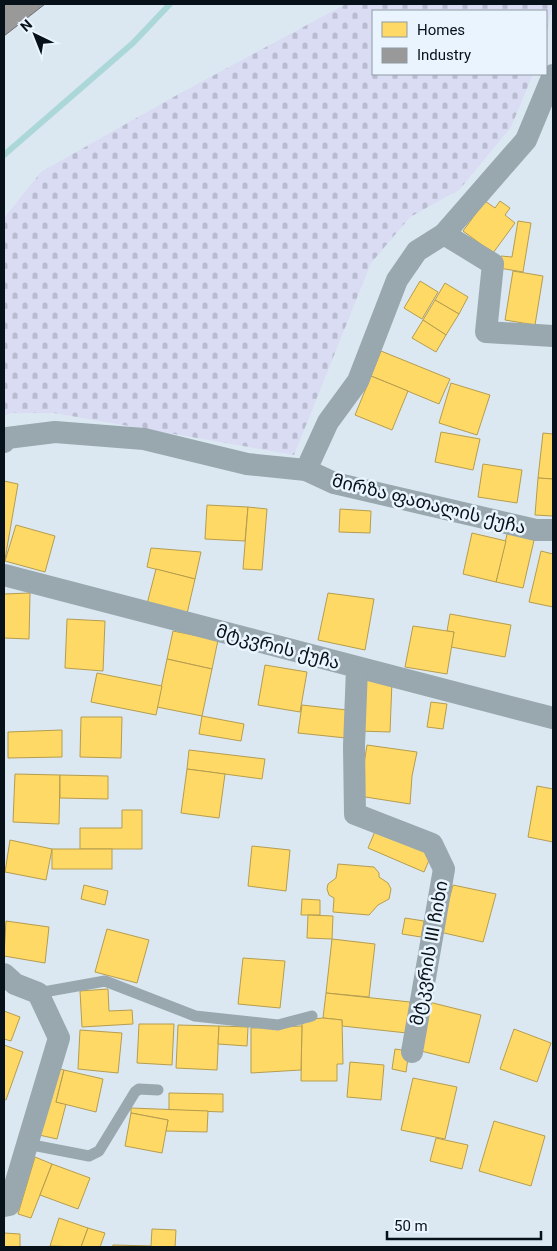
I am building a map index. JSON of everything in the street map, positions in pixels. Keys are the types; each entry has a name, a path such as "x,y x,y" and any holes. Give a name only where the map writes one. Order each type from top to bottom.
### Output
{"street":[{"path":"306,470 328,422 358,381 397,280 417,251 444,234 526,140 553,75"},
{"path":"444,234 493,264 486,332 553,336"},
{"name":"მირზა ფათალის ქუჩა","path":"4,442 7,438 55,432 144,439 247,464 306,470 334,483 536,530 553,530"},
{"name":"მტკვრის ქუჩა","path":"4,575 553,718"},
{"name":"მტკვრის III ჩიხი","path":"357,668 354,746 356,814 432,844 444,869 412,1052"},
{"path":"4,974 15,984 38,993 59,1038 9,1205 4,1206"}],"lane":[{"path":"38,993 105,981 194,1016 278,1025 312,1016"},
{"path":"27,1144 89,1156 98,1151 135,1092 139,1089 158,1090"}],"green space":[{"path":"346,4 553,4 547,29 547,10 372,10 372,75 533,75 511,127 459,190 410,217 371,263 294,455 54,413 11,413 4,416 4,218 41,172 177,95"}],"building: Homes":[{"path":"485,201 495,208 500,201 510,208 505,215 515,223 493,253 463,231"},
{"path":"518,221 531,223 523,272 499,268 501,256 512,257"},
{"path":"513,271 543,276 535,325 505,320"},
{"path":"420,281 438,292 422,319 404,308"},
{"path":"445,283 468,297 459,314 435,300"},
{"path":"435,300 459,314 446,335 423,320"},
{"path":"423,320 446,335 436,352 412,338"},
{"path":"381,351 450,379 439,404 371,376"},
{"path":"371,376 408,391 392,430 355,415"},
{"path":"451,383 490,395 477,435 439,423"},
{"path":"441,432 480,439 473,470 435,462"},
{"path":"543,433 553,434 553,479 538,478"},
{"path":"483,464 522,470 517,503 478,497"},
{"path":"538,478 553,479 553,516 535,515"},
{"path":"4,481 18,484 4,565"},
{"path":"207,505 248,507 245,541 205,539"},
{"path":"248,507 267,509 262,570 243,569"},
{"path":"340,509 371,511 370,533 339,532"},
{"path":"16,525 55,536 45,572 5,561"},
{"path":"508,530 535,536 523,588 496,582"},
{"path":"472,533 506,541 496,582 463,574"},
{"path":"151,548 201,552 195,579 147,567"},
{"path":"541,551 553,554 553,607 529,602"},
{"path":"156,569 195,579 186,618 146,608"},
{"path":"30,593 29,639 4,638 4,594"},
{"path":"328,593 374,599 365,650 318,640"},
{"path":"450,614 511,625 505,657 451,647 454,632 447,631"},
{"path":"67,619 105,621 103,671 65,668"},
{"path":"413,626 454,632 447,674 405,667"},
{"path":"173,631 218,640 212,669 167,659"},
{"path":"167,659 212,669 202,716 157,707"},
{"path":"265,665 307,672 300,712 258,705"},
{"path":"97,673 162,686 156,715 91,702"},
{"path":"362,679 392,681 390,732 359,731"},
{"path":"431,702 447,704 443,729 427,727"},
{"path":"302,705 347,710 346,738 298,733"},
{"path":"202,716 244,724 241,741 199,734"},
{"path":"81,717 122,717 121,758 80,757"},
{"path":"62,730 62,757 8,758 8,732"},
{"path":"367,745 417,752 412,776 410,804 359,796"},
{"path":"189,750 265,759 262,779 187,769"},
{"path":"187,769 225,774 219,818 181,813"},
{"path":"15,774 60,775 59,824 13,822"},
{"path":"60,775 108,776 108,799 60,798"},
{"path":"537,786 553,789 553,842 528,837"},
{"path":"122,810 142,810 142,849 80,849 80,828 122,828"},
{"path":"376,829 432,853 424,872 368,848"},
{"path":"10,840 52,849 46,880 5,872"},
{"path":"252,846 290,850 286,891 248,886"},
{"path":"52,849 112,849 112,869 52,869"},
{"path":"338,864 374,867 379,873 379,877 388,883 391,889 389,899 378,905 369,915 333,912 334,898 329,895 327,889 328,884 336,878"},
{"path":"84,885 108,891 105,905 81,899"},
{"path":"453,885 496,894 483,942 440,932"},
{"path":"302,899 320,900 320,915 301,915"},
{"path":"308,915 333,916 332,939 307,938"},
{"path":"405,918 424,921 421,937 402,934"},
{"path":"6,921 49,927 45,963 4,956"},
{"path":"107,929 149,940 137,983 95,972"},
{"path":"332,939 375,944 369,997 326,993"},
{"path":"243,958 285,961 280,1008 238,1004"},
{"path":"108,989 109,1011 132,1010 133,1024 82,1027 80,991"},
{"path":"326,993 410,1002 407,1033 342,1026 342,1020 323,1018"},
{"path":"429,1002 481,1015 469,1063 417,1050"},
{"path":"4,1011 20,1017 11,1041 4,1039"},
{"path":"323,1018 342,1020 343,1064 337,1064 337,1081 301,1081 302,1020"},
{"path":"139,1024 174,1024 172,1065 137,1063"},
{"path":"178,1025 219,1026 217,1070 176,1068"},
{"path":"219,1026 248,1027 247,1046 218,1044"},
{"path":"302,1026 301,1070 251,1073 251,1028"},
{"path":"514,1029 551,1043 537,1082 500,1069"},
{"path":"80,1030 122,1033 118,1073 78,1069"},
{"path":"4,1045 23,1052 6,1100 4,1099"},
{"path":"395,1049 409,1051 406,1072 392,1069"},
{"path":"350,1062 384,1065 381,1100 347,1097"},
{"path":"56,1068 64,1070 56,1102 66,1104 57,1139 39,1135"},
{"path":"64,1070 103,1079 96,1112 56,1102"},
{"path":"413,1078 457,1087 445,1139 401,1130"},
{"path":"169,1093 223,1094 223,1112 169,1110"},
{"path":"131,1108 208,1111 207,1132 166,1131 168,1120 131,1113"},
{"path":"131,1113 168,1120 162,1153 125,1146"},
{"path":"494,1121 545,1136 531,1186 479,1171"},
{"path":"436,1138 468,1145 462,1169 430,1161"},
{"path":"35,1157 52,1164 31,1218 18,1214"},
{"path":"52,1164 90,1178 78,1209 40,1195"},
{"path":"59,1218 88,1228 81,1247 50,1246"},
{"path":"88,1228 105,1233 100,1247 81,1247"},
{"path":"152,1229 176,1230 175,1247 112,1247 113,1245 151,1246"},
{"path":"4,1233 20,1234 20,1247 4,1247"}],"building: Industry":[{"path":"4,4 45,4 4,36"}],"waterway":[{"path":"4,155 133,43 170,4"}]}
